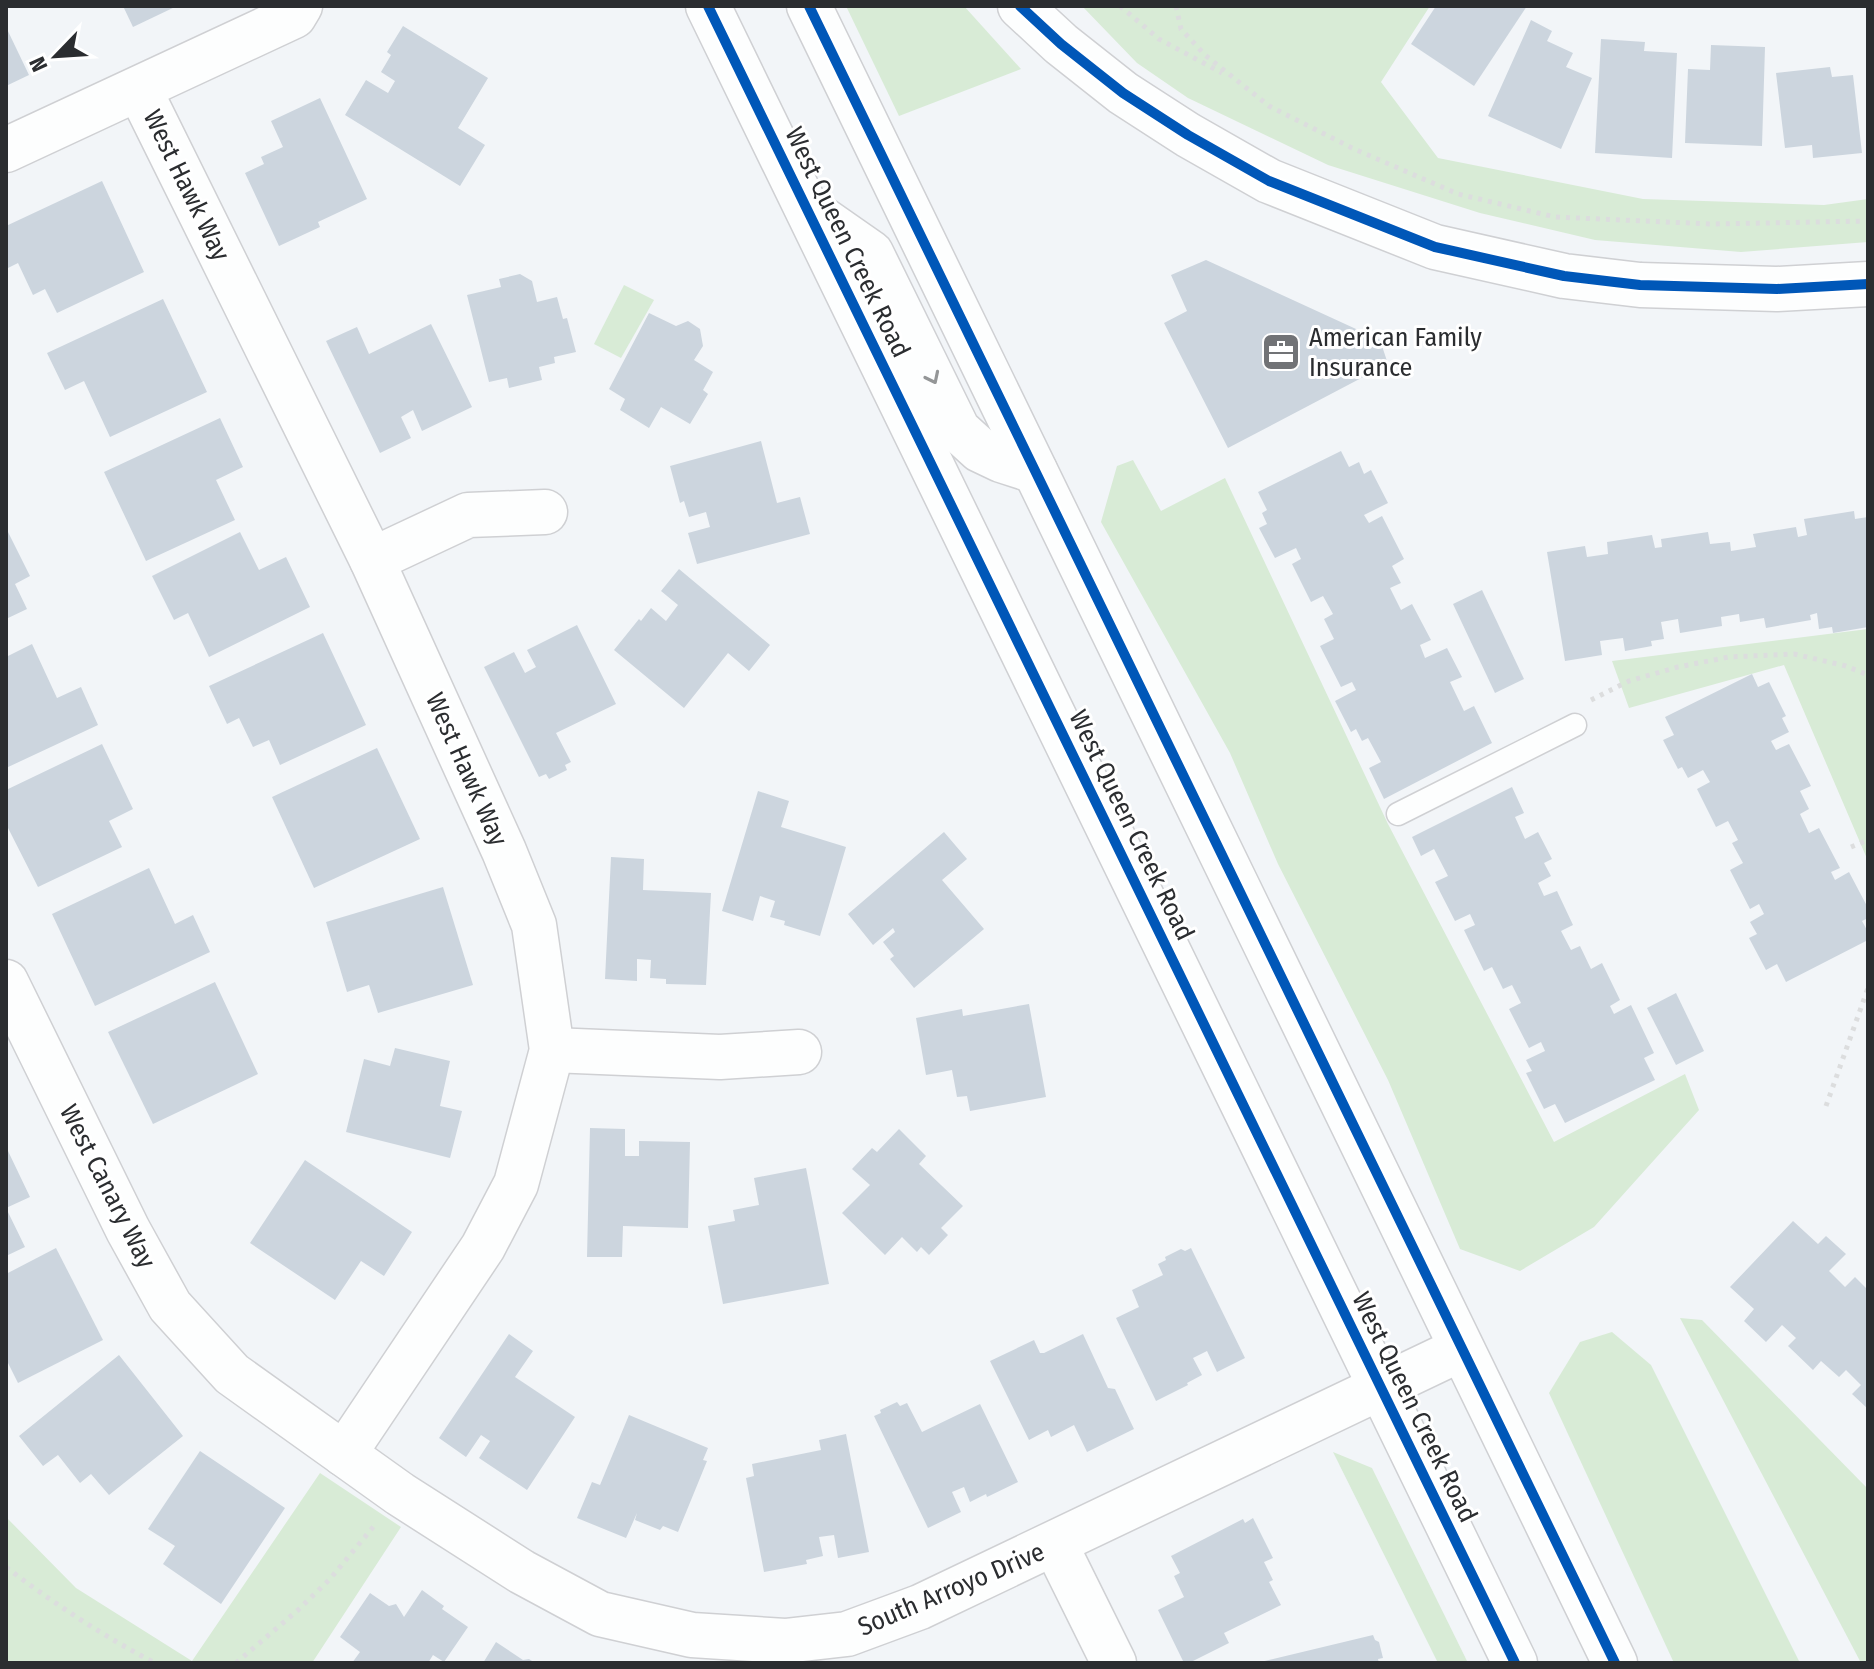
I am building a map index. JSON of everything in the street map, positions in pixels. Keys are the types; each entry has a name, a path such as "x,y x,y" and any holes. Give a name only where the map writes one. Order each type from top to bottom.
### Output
{"street":[{"path":"6,150 294,16 300,6"},
{"name":"West Queen Creek Road","path":"708,6 1515,1663"},
{"path":"809,6 1615,1663"},
{"path":"1020,6 1061,44 1123,93 1188,135 1269,181 1435,247 1564,276 1640,285 1777,289 1868,284"},
{"name":"West Hawk Way","path":"139,89 372,560 504,851 534,925 552,1050 516,1184 483,1247 344,1454"},
{"path":"807,208 871,253 958,430 980,450 1035,471"},
{"path":"372,560 468,515 545,512"},
{"name":"West Canary Way","path":"6,982 128,1230 170,1306 232,1374"},
{"path":"552,1050 720,1057 799,1052"},
{"name":"South Arroyo Drive","path":"232,1374 400,1494 522,1572 600,1614 692,1635 785,1641 847,1634 920,1607 1461,1349"},
{"path":"1055,1544 1114,1663"}],"lane":[{"path":"1398,814 1578,715"}],"path":[{"path":"1120,6 1159,39 1238,81"},
{"path":"1176,6 1181,29 1205,55 1269,106 1365,154 1458,194 1555,217 1711,224 1868,221"},
{"path":"1578,715 1629,681 1729,657 1794,654 1846,666 1868,675"},
{"path":"1851,847 1868,840"},
{"path":"1826,1106 1868,988"},
{"path":"236,1663 330,1579 400,1494"},
{"path":"6,1567 72,1614 155,1663"}],"green space":[{"path":"846,6 964,6 1021,69 899,116"},
{"path":"1082,6 1430,6 1381,82 1438,158 1643,199 1824,205 1868,199 1868,242 1741,252 1595,240 1480,213 1328,165 1188,98 1137,63"},
{"path":"624,285 654,300 621,358 594,344"},
{"path":"1133,460 1161,511 1225,478 1388,824 1554,1142 1685,1074 1699,1110 1594,1227 1520,1271 1460,1249 1388,1080 1278,864 1230,753 1101,522 1117,466"},
{"path":"1868,629 1868,861 1784,665 1629,708 1612,661"},
{"path":"1680,1318 1702,1320 1868,1489 1868,1663 1861,1663"},
{"path":"1612,1332 1651,1365 1800,1663 1674,1663 1549,1393 1580,1342"},
{"path":"1333,1452 1372,1468 1468,1663 1438,1663"},
{"path":"320,1473 401,1527 312,1663 6,1663 6,1517 76,1588 192,1661"}],"building":[{"path":"123,6 177,6 133,27"},
{"path":"1436,6 1527,6 1474,86 1411,44"},
{"path":"1531,20 1552,31 1547,41 1573,53 1566,67 1592,78 1561,149 1488,116"},
{"path":"403,26 488,78 458,128 485,145 460,186 345,115 366,80 388,93 395,81 381,72 391,55 387,52"},
{"path":"6,27 29,75 6,86"},
{"path":"1601,39 1645,42 1644,51 1677,53 1672,158 1595,153"},
{"path":"1711,45 1765,47 1762,146 1685,143 1688,69 1710,70"},
{"path":"1830,67 1832,77 1853,75 1862,153 1813,158 1812,145 1785,148 1776,73"},
{"path":"320,98 367,199 318,222 320,227 279,246 245,173 264,164 261,157 283,147 271,121"},
{"path":"102,181 144,272 57,313 45,289 33,295 18,263 6,269 6,226"},
{"name":"American Family Insurance","path":"1206,260 1380,340 1388,364 1228,448 1164,323 1187,311 1171,275"},
{"path":"520,274 532,281 537,302 557,297 563,319 567,318 576,352 554,357 555,363 539,367 542,380 509,388 507,378 489,382 467,295 501,287 499,279"},
{"path":"163,299 207,392 110,437 84,381 65,390 47,353"},
{"path":"649,313 676,326 688,321 700,329 703,346 694,360 713,372 703,390 708,394 690,424 661,407 649,428 620,410 625,399 609,389"},
{"path":"431,324 472,407 422,431 413,410 401,417 411,438 380,453 326,341 357,327 369,354"},
{"path":"220,418 243,467 216,480 235,520 146,561 104,472"},
{"path":"761,441 777,503 800,497 810,534 697,564 688,533 710,527 706,512 689,517 684,501 680,503 670,466"},
{"path":"1341,451 1349,467 1359,462 1364,474 1371,470 1388,503 1364,515 1369,523 1382,516 1404,559 1392,566 1401,583 1390,588 1401,610 1412,604 1431,640 1420,645 1425,658 1447,648 1462,677 1450,682 1464,711 1474,706 1492,743 1384,799 1369,768 1381,762 1368,738 1362,741 1356,729 1351,732 1335,701 1356,690 1352,682 1341,687 1320,646 1334,639 1324,619 1333,614 1323,596 1311,602 1292,564 1301,559 1296,548 1275,558 1259,528 1267,524 1262,513 1267,510 1258,492"},
{"path":"1854,511 1855,519 1868,517 1868,627 1833,633 1832,627 1819,629 1817,613 1810,615 1811,620 1766,628 1764,618 1740,622 1739,614 1721,617 1722,626 1680,633 1678,619 1661,622 1664,639 1651,641 1652,646 1625,651 1623,638 1600,641 1602,655 1565,661 1547,552 1585,546 1587,557 1608,554 1607,542 1652,535 1655,548 1662,547 1661,539 1708,532 1710,544 1730,542 1731,551 1756,547 1753,534 1796,527 1798,537 1807,535 1804,519"},
{"path":"6,528 30,576 15,584 27,609 6,619"},
{"path":"240,532 259,570 286,557 310,607 209,657 188,613 174,620 152,576"},
{"path":"679,569 770,645 749,671 728,653 684,708 614,650 651,608 666,621 678,605 661,591"},
{"path":"1482,590 1524,679 1495,693 1453,604"},
{"path":"577,625 616,704 556,733 571,762 565,765 567,770 549,779 546,774 539,777 484,667 514,652 525,673 536,667 527,650"},
{"path":"323,633 366,725 280,765 269,740 253,747 239,718 227,724 209,686"},
{"path":"32,644 57,698 81,687 98,725 6,768 6,657"},
{"path":"1752,674 1758,687 1769,682 1786,716 1782,718 1789,732 1771,741 1776,750 1789,744 1811,786 1800,791 1809,809 1800,814 1809,833 1819,828 1840,868 1831,872 1835,880 1849,872 1868,908 1868,918 1862,921 1868,932 1868,940 1786,982 1777,964 1766,970 1749,938 1757,934 1750,922 1764,914 1759,904 1750,909 1730,870 1743,863 1732,843 1738,840 1728,821 1716,827 1697,789 1710,782 1703,770 1688,778 1682,767 1678,769 1663,740 1674,735 1665,717"},
{"path":"102,744 133,809 109,821 122,847 38,887 6,824 6,790"},
{"path":"377,748 420,839 314,888 272,797"},
{"path":"1512,787 1524,813 1515,817 1525,839 1538,832 1552,859 1544,863 1551,876 1538,883 1544,896 1557,891 1573,925 1561,931 1571,950 1580,946 1591,969 1602,963 1620,1000 1610,1006 1614,1014 1631,1005 1654,1053 1644,1058 1655,1080 1565,1123 1555,1104 1544,1109 1526,1073 1532,1071 1526,1060 1545,1051 1541,1042 1529,1048 1509,1009 1521,1003 1512,985 1503,989 1492,967 1484,971 1464,930 1475,925 1470,914 1455,921 1435,882 1448,876 1434,849 1421,856 1412,837"},
{"path":"758,791 789,801 781,827 846,847 820,936 784,925 785,921 770,917 775,901 760,896 753,921 722,911"},
{"path":"944,832 967,859 942,880 984,929 914,988 890,959 894,956 883,942 895,932 893,928 873,945 848,914"},
{"path":"611,857 644,859 643,890 711,893 706,985 666,984 666,979 650,978 651,960 637,959 637,981 605,979"},
{"path":"149,868 175,924 193,915 210,952 95,1006 52,914"},
{"path":"443,887 473,985 378,1013 369,985 347,992 326,922"},
{"path":"215,982 258,1074 153,1124 108,1032"},
{"path":"1676,993 1704,1051 1676,1065 1647,1008"},
{"path":"1029,1004 1046,1097 970,1111 967,1096 957,1097 952,1070 926,1075 916,1018 962,1009 963,1016"},
{"path":"395,1048 450,1061 440,1106 462,1111 450,1158 346,1132 364,1059 390,1066"},
{"path":"590,1128 625,1129 625,1156 639,1156 639,1141 690,1142 688,1228 623,1226 622,1257 587,1257"},
{"path":"899,1129 926,1156 919,1164 963,1206 941,1228 948,1235 929,1255 921,1247 917,1252 902,1237 885,1255 842,1213 870,1185 852,1169 872,1148 877,1152"},
{"path":"8,1151 30,1197 6,1208 6,1152"},
{"path":"305,1160 412,1232 384,1276 361,1261 335,1300 250,1243"},
{"path":"806,1168 829,1284 723,1304 708,1226 735,1221 733,1210 759,1205 754,1178"},
{"path":"6,1208 25,1247 6,1256"},
{"path":"1793,1221 1818,1244 1826,1236 1846,1254 1829,1271 1845,1287 1855,1277 1868,1290 1868,1409 1852,1394 1861,1385 1846,1370 1839,1377 1821,1361 1813,1370 1788,1346 1796,1338 1782,1325 1766,1342 1744,1321 1754,1309 1730,1287"},
{"path":"56,1248 103,1340 18,1383 6,1359 6,1274"},
{"path":"1191,1248 1245,1358 1217,1372 1207,1351 1193,1358 1202,1375 1156,1401 1116,1318 1139,1307 1132,1290 1163,1275 1158,1264 1166,1260 1165,1257"},
{"path":"509,1334 533,1351 515,1377 575,1417 527,1490 479,1458 490,1441 481,1435 466,1457 439,1438"},
{"path":"1083,1334 1108,1388 1115,1389 1134,1429 1087,1452 1074,1425 1051,1437 1048,1430 1029,1440 990,1361 1034,1340 1040,1353 1044,1353"},
{"path":"119,1355 183,1436 109,1495 91,1474 80,1483 58,1455 43,1466 19,1436"},
{"path":"897,1402 900,1406 907,1403 922,1432 980,1404 1018,1482 970,1502 964,1487 952,1492 961,1512 928,1528 874,1416"},
{"path":"629,1415 708,1448 703,1460 707,1461 678,1532 663,1526 660,1530 635,1520 637,1513 626,1538 577,1518 592,1482 600,1485"},
{"path":"846,1434 869,1552 838,1558 834,1535 819,1537 823,1556 806,1560 807,1564 764,1572 746,1478 754,1476 752,1464 821,1450 819,1440"},
{"path":"200,1451 285,1508 221,1604 163,1564 175,1546 148,1529"},
{"path":"1253,1518 1273,1558 1264,1562 1273,1580 1269,1582 1281,1605 1224,1633 1229,1643 1184,1663 1158,1610 1184,1597 1174,1576 1180,1573 1171,1556 1243,1519 1245,1523"},
{"path":"422,1590 468,1627 444,1662 433,1655 428,1663 352,1663 360,1652 340,1637 370,1593 389,1606 396,1604 404,1617"},
{"path":"1373,1635 1379,1642 1383,1658 1378,1659 1379,1663 1256,1663"},
{"path":"496,1642 523,1660 529,1659 535,1663 483,1663"}],"cycle path":[{"path":"708,6 1515,1663"},
{"path":"809,6 1615,1663"},
{"path":"1020,6 1061,44 1123,93 1188,135 1269,181 1435,247 1564,276 1640,285 1777,289 1868,284"}],"place":[{"name":"American Family Insurance","path":"1281,352"}]}
